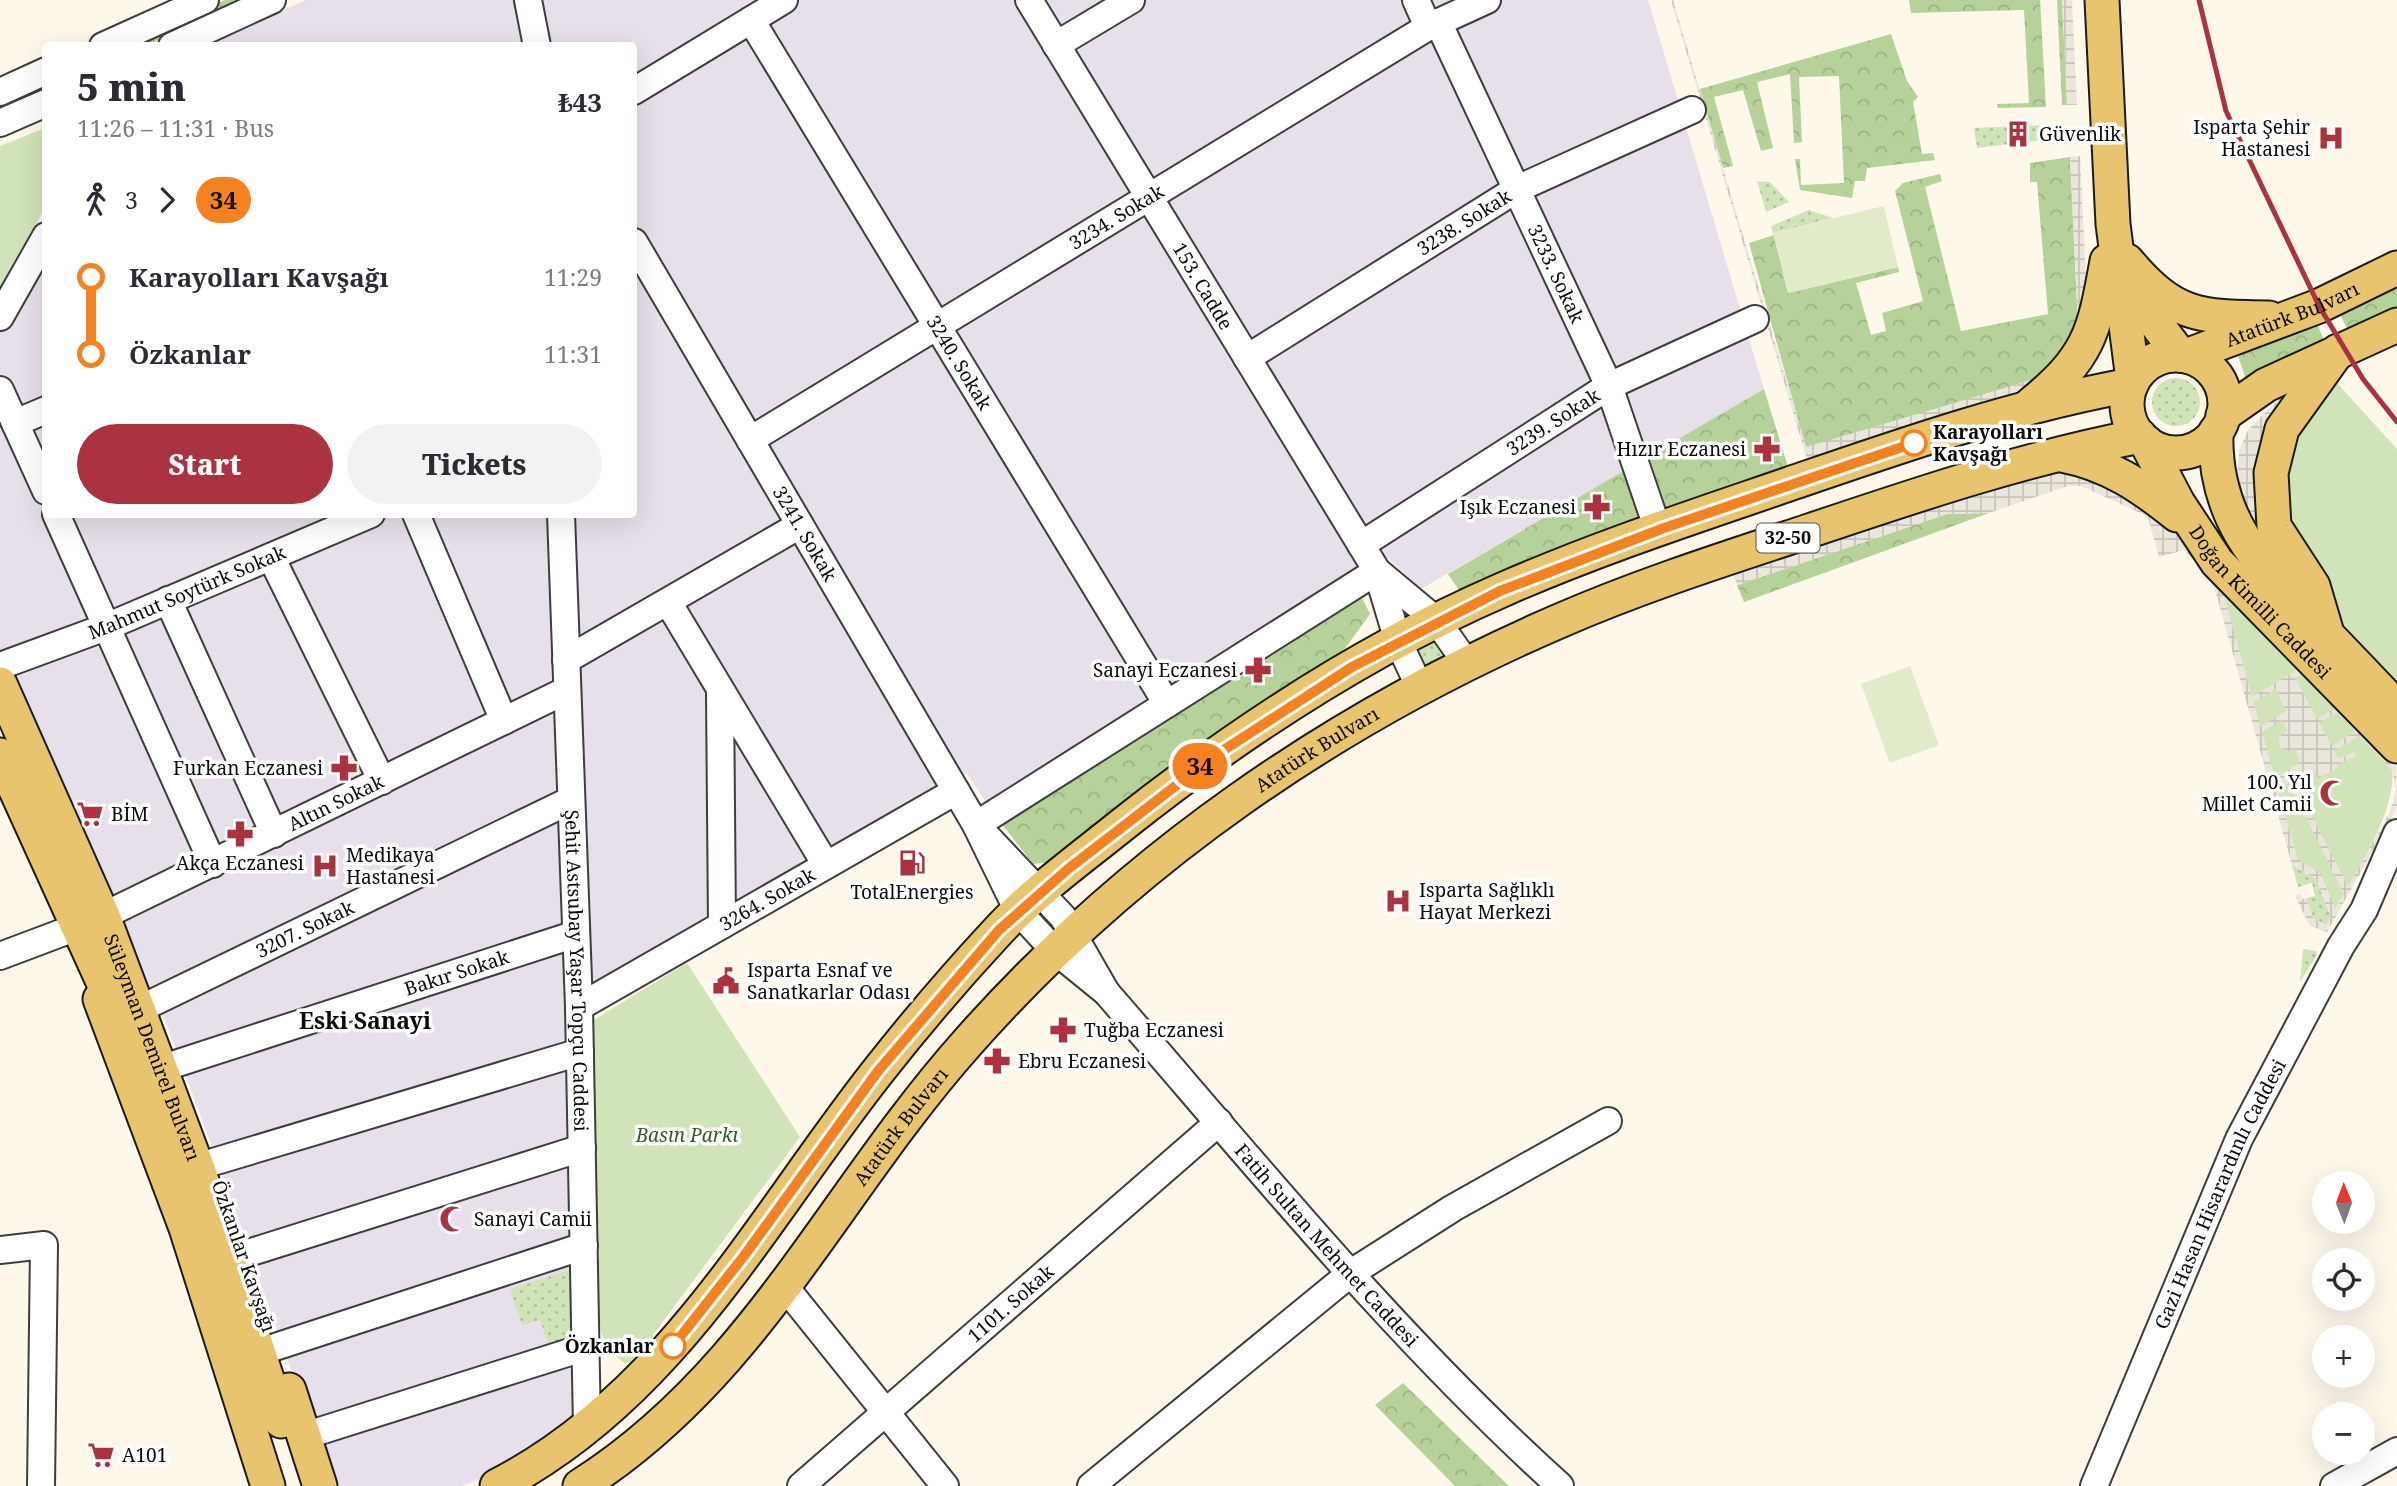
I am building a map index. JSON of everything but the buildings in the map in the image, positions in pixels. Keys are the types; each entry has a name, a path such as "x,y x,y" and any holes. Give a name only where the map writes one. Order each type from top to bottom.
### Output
{"main road":[{"path":"2102,0 2113,224 2132,382 2127,407 2129,419 2143,439 2162,450 2186,452 2197,448 2220,423 2266,385 2397,325"},
{"path":"2113,224 2151,318 2183,356 2210,369 2218,380 2223,392 2220,423"},
{"path":"2023,410 2066,374 2090,338 2113,224"},
{"path":"2127,261 2160,296 2191,312 2230,318 2289,318"},
{"name":"Atatürk Bulvarı","path":"2183,356 2289,318 2397,268"},
{"path":"2327,635 2313,586 2274,526 2271,473 2282,429 2338,351"},
{"path":"2132,382 2147,364 2159,358 2183,356"},
{"name":"32-50","path":"497,1486 542,1461 587,1427 648,1372 685,1333 878,1071 1029,901 1213,757 1279,712 1398,641 1500,591 1658,530 1878,454 2023,410 2132,382"},
{"name":"Doğan Kimilli Caddesi","path":"2220,423 2220,477 2240,536 2266,570 2397,708"},
{"name":"Atatürk Bulvarı","path":"580,1486 675,1414 710,1379 785,1287 928,1088 1063,940 1241,796 1311,750 1420,688 1562,620 1694,570 1974,476 2053,454 2143,439"},
{"name":"Doğan Kimilli Caddesi","path":"2143,439 2192,527 2232,579 2397,746"},
{"path":"2053,454 2090,462 2126,477 2192,527"},
{"name":"Süleyman Demirel Bulvarı","path":"0,684 90,921 198,1168 283,1428"},
{"path":"0,755 90,921 103,1009 186,1228 268,1486"},
{"name":"Özkanlar Kavşağı","path":"90,921 150,1004 176,1064 245,1254 275,1347 283,1428 320,1486"}],"street":[{"path":"112,42 205,0"},
{"path":"190,42 212,37 272,0"},
{"path":"528,0 536,42"},
{"path":"637,90 784,0"},
{"name":"153. Cadde","path":"1029,0 1377,571"},
{"path":"1056,45 1130,0"},
{"name":"3233. Sokak","path":"1416,0 1433,24 1517,189 1609,386 1658,530"},
{"name":"3234. Sokak","path":"750,440 1433,24 1487,0"},
{"name":"3240. Sokak","path":"751,20 1167,704"},
{"path":"0,92 42,73"},
{"path":"0,123 42,105"},
{"name":"3238. Sokak","path":"1247,358 1517,189 1692,110"},
{"path":"0,317 42,243"},
{"name":"3241. Sokak","path":"637,247 976,825 1029,901 1063,940"},
{"name":"3239. Sokak","path":"1361,545 1609,386 1755,318"},
{"path":"0,390 42,482"},
{"path":"15,424 42,412"},
{"path":"58,518 213,864"},
{"name":"Mahmut Soytürk Sokak","path":"0,666 106,626 362,518"},
{"path":"418,518 504,721"},
{"name":"Şehit Astsubay Yaşar Topçu Caddesi","path":"561,518 579,1007 587,1427"},
{"path":"566,660 800,525"},
{"path":"271,557 382,781"},
{"path":"976,825 1377,571"},
{"path":"1377,571 1437,621 1467,664"},
{"path":"1377,571 1398,641 1420,688"},
{"path":"168,600 274,834"},
{"path":"668,601 825,866"},
{"path":"720,689 722,925"},
{"name":"Altın Sokak","path":"0,956 90,921 213,864 567,690"},
{"name":"3264. Sokak","path":"579,1007 956,791"},
{"name":"3207. Sokak","path":"150,1004 572,800"},
{"name":"Gazi Hasan Hisarardınlı Caddesi","path":"2094,1486 2239,1139 2341,946 2364,909 2397,833"},
{"name":"Gazi Hasan Hisarardınlı Caddesi","path":"2364,909 2397,873"},
{"name":"Bakır Sokak","path":"176,1064 576,934"},
{"name":"Fatih Sultan Mehmet Caddesi","path":"1063,940 1351,1273 1547,1482"},
{"path":"213,1163 580,1052"},
{"path":"1091,1486 1351,1273 1453,1208 1608,1121"},
{"name":"1101. Sokak","path":"801,1486 1219,1122"},
{"path":"245,1254 582,1148"},
{"path":"0,1250 44,1245 41,1486"},
{"path":"275,1347 584,1246"},
{"path":"785,1287 946,1486"},
{"path":"283,1428 586,1347"},
{"path":"2334,1486 2397,1451"}],"shaded area":[{"path":"306,0 1648,0 1764,389 1421,589 1388,558 987,804 967,773 571,1000 577,1421 510,1467 462,1486 332,1486 168,1028 0,656 0,332 42,257 42,518 637,518 637,42 212,42"},
{"path":"1671,0 1806,447 2032,380 2066,349 2078,324 2070,157 2080,156 2088,318 2040,387 1808,463"},
{"path":"2062,0 2072,0 2077,105 2067,105"},
{"path":"2288,390 2281,418 2289,579 2243,511 2237,480 2239,451 2248,430"},
{"path":"2073,467 2165,519 2396,762 2397,808 2327,932 2310,926 2295,896 2300,894 2302,899 2306,898 2313,918 2326,925 2331,917 2316,879 2292,865 2212,579 2184,550 2159,557 2148,518 2140,513 2081,486 2068,486 1989,513 1947,514 1737,585 1732,571 2011,478","holes":["2222,589 2298,669 2252,697","2303,674 2335,708 2317,719 2295,678","2276,689 2286,711 2261,726 2253,702","2338,712 2356,731 2332,746 2319,723","2282,720 2287,731 2279,737 2279,746 2288,751 2295,749 2300,762 2275,778 2262,732","2360,735 2392,770 2396,790 2390,812 2348,887 2294,781 2314,771 2318,778 2356,756 2354,752 2339,759 2334,751","2289,783 2344,894 2336,910 2320,873 2297,859 2277,787"]}],"green space":[{"path":"225,0 248,0 154,42 133,42"},
{"path":"1909,0 2040,0 2046,107 1998,108 1997,104 2029,103 2024,10 1911,13"},
{"path":"2057,0 2062,0 2067,105 2062,105"},
{"path":"1891,34 1907,81 1918,97 1913,102 1922,154 1933,153 1935,160 1867,168 1865,181 1855,181 1852,198 1800,190 1795,159 1800,159 1801,185 1844,183 1839,76 1799,77 1802,142 1794,143 1790,74 1757,82 1773,148 1761,151 1743,90 1714,97 1733,166 1723,168 1700,89"},
{"path":"2048,125 2049,139 1977,148 1974,128"},
{"path":"42,129 42,213 0,286 0,146"},
{"path":"2070,157 2078,324 2066,349 2032,380 1806,448 1749,243 1774,235 1788,293 1898,267 1899,272 1856,283 1871,335 1886,331 1882,313 1923,301 1895,191 1903,183 1940,174 1942,181 1925,187 1961,331 2048,314 2037,182 2030,182 2030,163"},
{"path":"1757,181 1770,182 1789,202 1766,212"},
{"path":"1884,206 1898,267 1788,293 1773,233"},
{"path":"1809,210 1833,218 1773,233 1771,226"},
{"path":"2397,283 2397,308 2348,331 2339,312"},
{"path":"2316,322 2325,342 2246,379 2238,356"},
{"path":"2176,378 2193,385 2200,402 2193,419 2176,426 2159,419 2152,402 2159,385"},
{"path":"2337,383 2397,449 2397,685 2344,633 2287,537 2277,474 2315,400"},
{"path":"1764,389 1788,467 1666,509 1649,456"},
{"path":"1625,470 1640,518 1459,590 1448,574"},
{"path":"1989,513 1744,602 1737,585 1947,514"},
{"path":"2221,587 2392,770 2392,786 2381,823 2335,910 2322,877 2297,859"},
{"path":"1359,592 1370,614 1344,650 1054,862 1033,864 1001,823"},
{"path":"1430,640 1439,644 1443,653 1439,662 1430,666 1421,662 1417,653 1421,644"},
{"path":"1910,666 1939,745 1890,763 1861,684"},
{"path":"2292,865 2316,879 2331,917 2326,925 2313,918 2306,898 2315,896 2312,883 2298,887"},
{"path":"2303,949 2316,951 2317,955 2300,982"},
{"name":"Basın Parkı","path":"687,963 800,1137 633,1362 625,1363 611,1352 604,1339 597,1306 592,1021"},
{"path":"573,1269 573,1346 551,1352 540,1320 522,1325 510,1289"},
{"path":"1403,1383 1509,1486 1455,1486 1375,1405"}],"railway":[{"path":"2199,0 2226,111 2319,306 2363,379 2397,422"}],"bus line":[{"name":"34","path":"673,1346 712,1300 878,1071 999,930 1040,891 1151,802 1279,712 1352,667 1415,632 1500,591 1664,528 1914,443"}],"place":[{"name":"Güvenlik","path":"2018,134"},
{"name":"Isparta Şehir Hastanesi","path":"2331,138"},
{"name":"Karayolları Kavşağı","path":"1914,443"},
{"name":"Hızır Eczanesi","path":"1767,449"},
{"name":"Işık Eczanesi","path":"1597,507"},
{"name":"Sanayi Eczanesi","path":"1258,670"},
{"name":"Furkan Eczanesi","path":"344,768"},
{"name":"100. Yıl Millet Camii","path":"2333,793"},
{"name":"BİM","path":"90,814"},
{"name":"Akça Eczanesi","path":"240,834"},
{"name":"TotalEnergies","path":"912,863"},
{"name":"Medikaya Hastanesi","path":"325,866"},
{"name":"Isparta Sağlıklı Hayat Merkezi","path":"1398,901"},
{"name":"Isparta Esnaf ve Sanatkarlar Odası","path":"726,981"},
{"name":"Tuğba Eczanesi","path":"1063,1030"},
{"name":"Ebru Eczanesi","path":"997,1061"},
{"name":"Sanayi Camii","path":"453,1219"},
{"name":"Özkanlar","path":"673,1346"},
{"name":"A101","path":"101,1455"}],"district":[{"name":"Eski Sanayi","path":"365,1021"}]}
